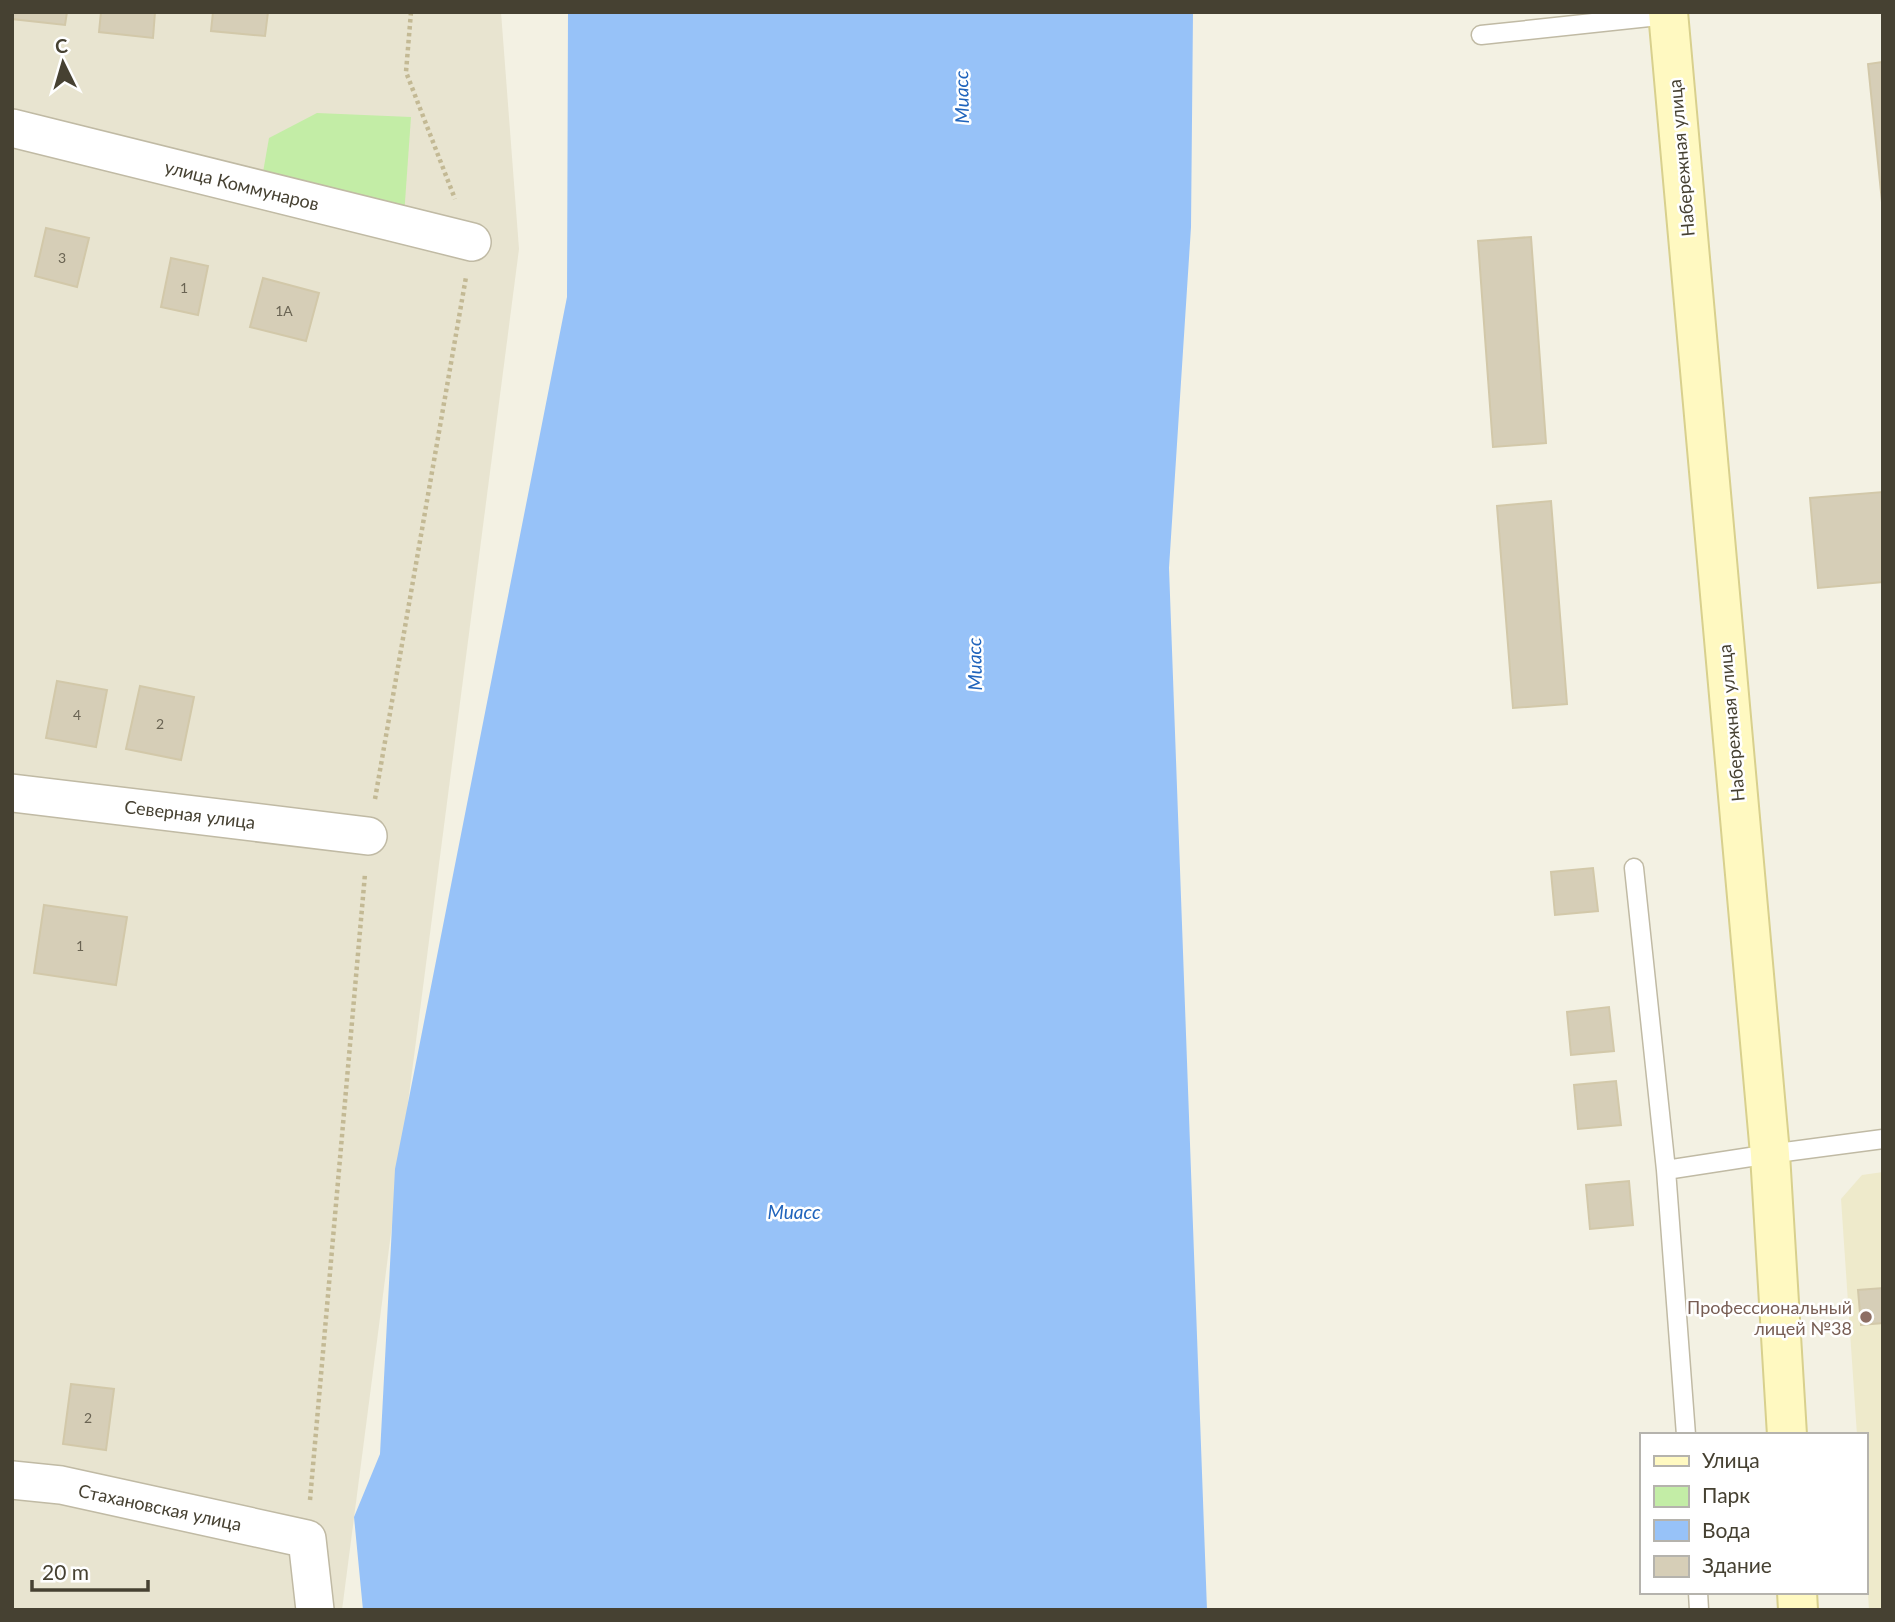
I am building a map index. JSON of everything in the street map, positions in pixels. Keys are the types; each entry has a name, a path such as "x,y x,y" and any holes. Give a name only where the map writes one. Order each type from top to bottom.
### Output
{"street":[{"name":"Набережная улица","path":"1668,13 1770,1154 1787,1433"},
{"name":"улица Коммунаров","path":"12,128 472,242"},
{"name":"Северная улица","path":"12,793 369,836"},
{"name":"Стахановская улица","path":"12,1479 61,1485 307,1539"},
{"path":"307,1539 315,1610"}],"lane":[{"path":"1481,35 1668,13"},
{"path":"1634,868 1667,1170 1686,1433"},
{"path":"1667,1170 1883,1139"}],"path":[{"path":"307,1539 369,836 472,242 405,72 411,12"}],"shaded area":[{"path":"12,12 501,12 519,249 342,1610 12,1610"},
{"name":"Профессиональный лицей №38","path":"1883,1172 1883,1610 1869,1610 1867,1433 1857,1433 1841,1199 1862,1175"}],"green space":[{"path":"317,113 411,117 404,216 262,178 269,138"}],"water":[{"name":"Миасс","path":"568,12 1193,12 1191,227 1169,568 1207,1610 363,1610 354,1517 380,1454 395,1169 567,297"}],"building":[{"path":"12,12 67,12 65,25 12,19"},
{"path":"101,12 155,12 153,38 99,32"},
{"path":"213,12 268,12 265,36 211,31"},
{"path":"1883,62 1883,212 1868,64"},
{"path":"46,228 89,238 77,287 35,276"},
{"path":"1531,237 1546,443 1493,447 1478,241"},
{"path":"171,258 208,266 198,315 161,307"},
{"path":"263,278 319,293 306,341 250,327"},
{"path":"1883,492 1883,582 1818,588 1810,498"},
{"path":"1551,501 1567,704 1513,708 1497,506"},
{"path":"57,681 107,690 96,747 46,738"},
{"path":"140,686 194,697 181,760 126,749"},
{"path":"1593,868 1598,911 1555,915 1551,872"},
{"path":"44,905 127,917 116,985 34,973"},
{"path":"1609,1007 1614,1051 1571,1055 1567,1012"},
{"path":"1616,1081 1621,1125 1578,1129 1574,1085"},
{"path":"1629,1181 1633,1225 1590,1229 1586,1185"},
{"path":"1883,1288 1883,1323 1861,1325 1858,1290"},
{"path":"71,1384 114,1389 106,1450 63,1444"}],"place":[{"name":"Профессиональный лицей №38","path":"1866,1317"}]}
